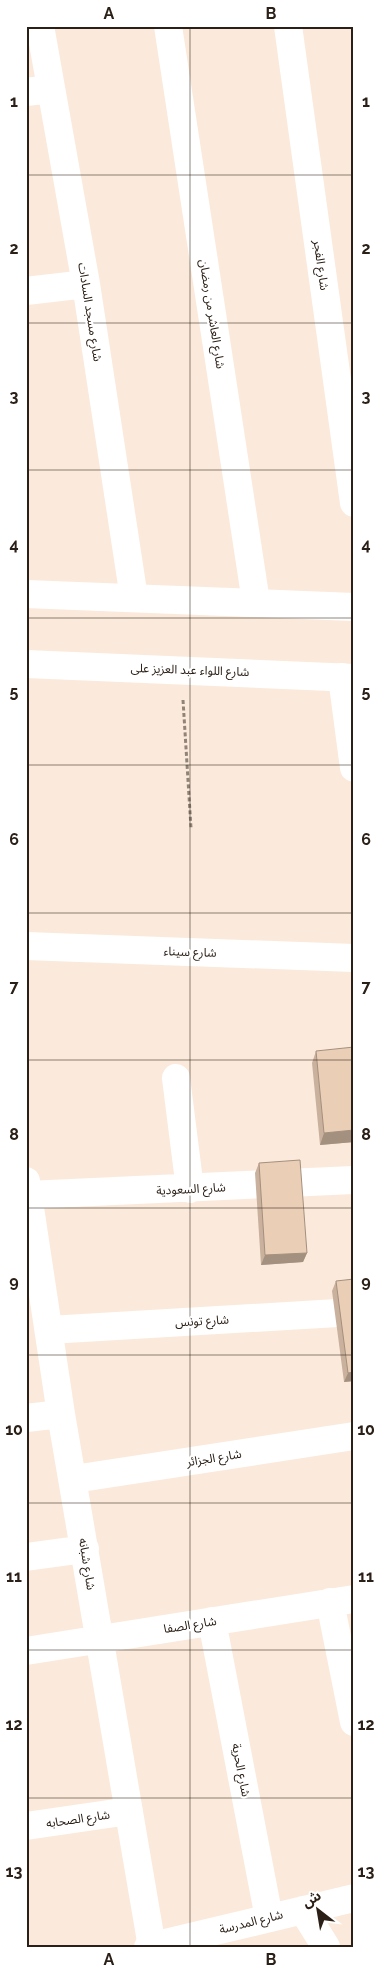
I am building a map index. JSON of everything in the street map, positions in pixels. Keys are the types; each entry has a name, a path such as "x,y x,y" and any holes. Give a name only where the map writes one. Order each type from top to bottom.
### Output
{"street":[{"name":"شارع مسجد السادات","path":"40,26 39,90 86,284 134,598"},
{"name":"شارع العاشر من رمضان","path":"168,26 256,602"},
{"name":"شارع الفجر","path":"288,26 354,503"},
{"path":"26,291 86,284"},
{"path":"26,594 354,607"},
{"name":"شارع اللواء عبد العزيز على","path":"26,664 348,678"},
{"path":"348,678 354,768"},
{"name":"شارع سيناء","path":"26,946 354,958"},
{"path":"176,1078 190,1189"},
{"name":"شارع السعودية","path":"27,1188 190,1189 354,1180"},
{"name":"شارع شبانه","path":"27,1188 30,1238 50,1330 61,1414 74,1479 150,1946"},
{"name":"شارع تونس","path":"50,1330 354,1312"},
{"path":"26,1418 61,1414"},
{"name":"شارع الجزائر","path":"74,1479 354,1436"},
{"path":"26,1557 85,1550"},
{"path":"342,1601 353,1711"},
{"name":"شارع الصفا","path":"26,1651 342,1601"},
{"name":"شارع الحرية","path":"212,1621 269,1918"},
{"name":"شارع الصحابه","path":"26,1826 129,1811"},
{"name":"شارع المدرسة","path":"150,1946 354,1898"},
{"path":"303,1910 326,1947"}],"path":[{"path":"181,670 191,828"}],"building":[{"path":"354,1047 354,1130 324,1133 316,1051"},
{"path":"300,1160 307,1253 265,1255 259,1163"},
{"path":"354,1279 354,1372 348,1373 336,1281"}]}
